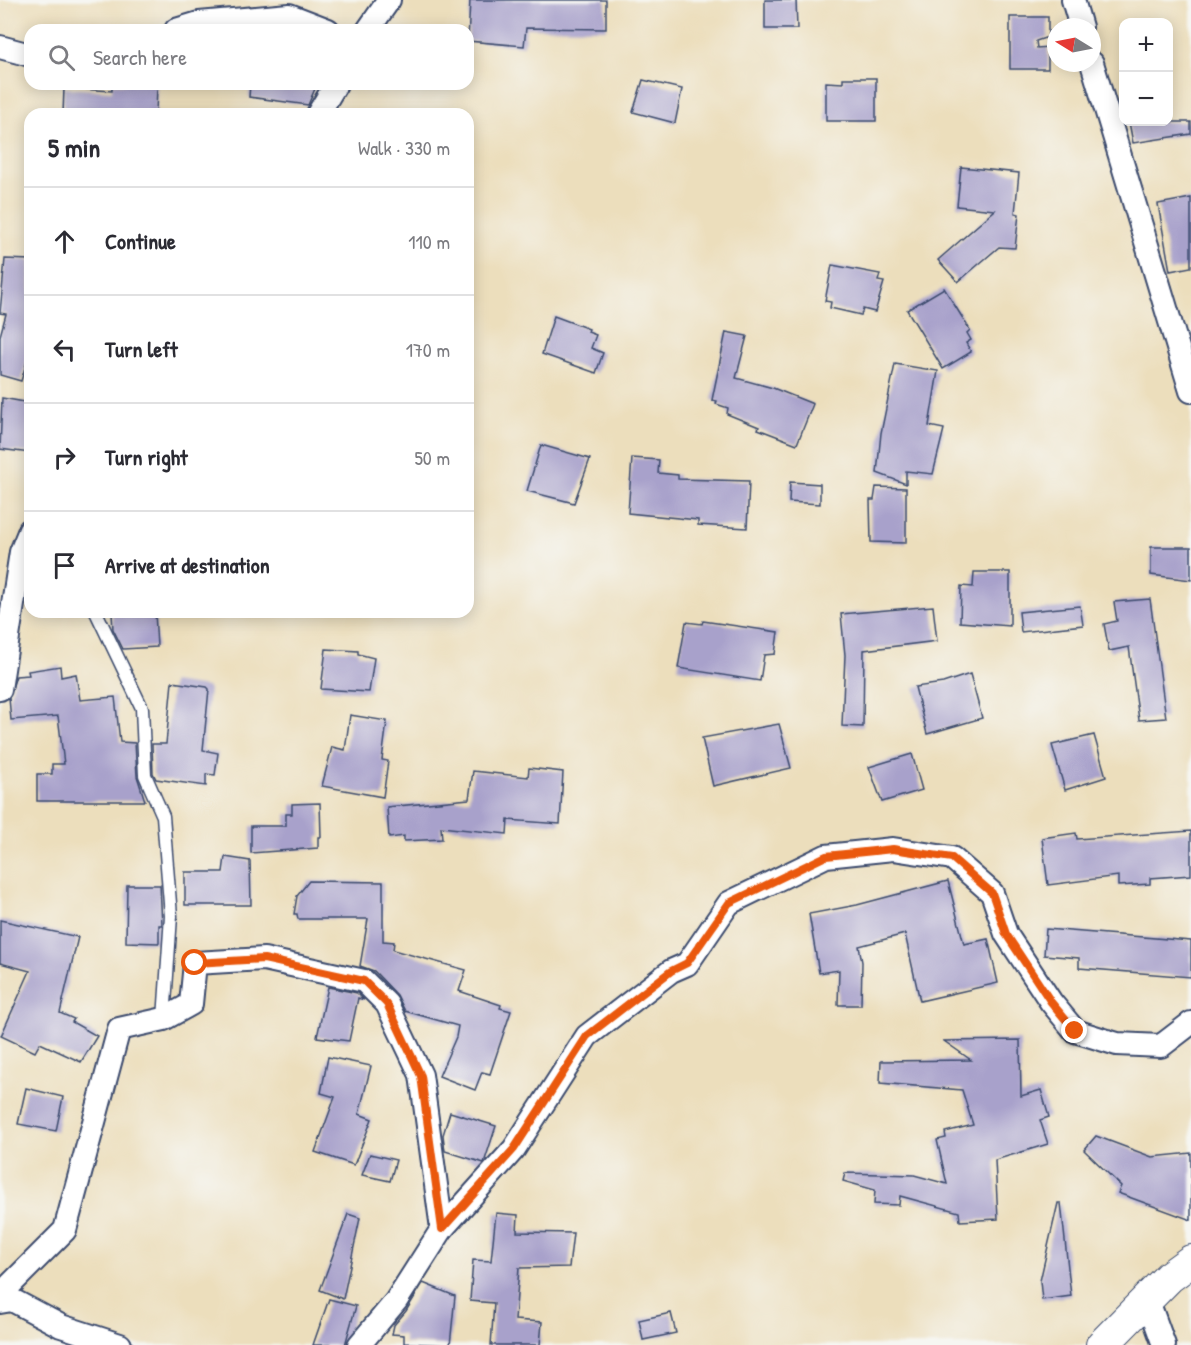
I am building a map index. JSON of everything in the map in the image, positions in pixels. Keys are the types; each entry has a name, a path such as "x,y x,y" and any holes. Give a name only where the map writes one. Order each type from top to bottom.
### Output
{"street":[{"path":"372,24 389,0"},
{"path":"1073,0 1078,18"},
{"path":"196,24 289,15 312,24"},
{"path":"0,47 24,54"},
{"path":"1095,72 1191,391"},
{"path":"322,108 332,90"},
{"path":"0,689 24,545"},
{"path":"359,1345 396,1301 442,1229 514,1149 587,1036 671,971 687,963 729,903 826,856 893,849 952,858 992,893 1006,934 1051,1002 1075,1031 1117,1044 1161,1046 1191,1023"},
{"path":"0,1295 65,1230 119,1029 164,1020 191,1005 195,963 264,959 364,981 387,1004 421,1076 442,1229"},
{"path":"1102,1345 1148,1301 1169,1277 1191,1261"},
{"path":"0,1302 12,1300 61,1326 120,1345"},
{"path":"1148,1301 1164,1345"}],"lane":[{"path":"99,618 142,708 145,775 164,816 171,916 164,1020"}],"building":[{"path":"470,0 606,0 606,29 526,28 524,46 474,42 474,24 469,24"},
{"path":"765,0 796,0 797,29 765,29"},
{"path":"1010,17 1048,17 1047,37 1036,41 1037,48 1047,47 1047,69 1010,69"},
{"path":"843,78 876,78 876,121 826,121 826,82 843,83"},
{"path":"643,80 682,89 675,123 633,112"},
{"path":"64,90 157,90 156,108 63,108"},
{"path":"250,90 314,90 308,105 249,97"},
{"path":"1173,122 1191,122 1191,134 1133,143 1130,126 1173,126"},
{"path":"961,167 1019,173 1015,213 1019,214 1015,248 999,247 958,282 938,260 995,210 957,206"},
{"path":"1191,198 1191,267 1170,271 1158,204"},
{"path":"5,259 24,260 24,371 21,381 0,375 0,336 6,314 0,313"},
{"path":"832,265 880,274 878,281 884,282 875,312 863,309 861,315 830,308 831,302 825,301"},
{"path":"944,288 970,330 967,333 971,340 966,343 971,352 943,369 907,310"},
{"path":"554,316 589,329 588,332 596,335 591,348 603,353 596,373 542,354"},
{"path":"726,332 747,336 736,378 773,388 813,404 797,444 727,414 728,408 712,400"},
{"path":"895,364 938,371 929,426 944,429 933,474 906,471 906,484 877,473 881,433"},
{"path":"2,398 24,402 24,452 0,449"},
{"path":"541,445 590,459 574,503 527,491"},
{"path":"632,458 659,460 658,473 678,475 678,479 749,481 747,528 698,525 698,520 628,513"},
{"path":"790,482 820,484 820,504 789,502"},
{"path":"876,487 906,488 906,543 871,542 870,500 874,500"},
{"path":"1151,547 1191,547 1191,580 1151,575"},
{"path":"974,572 1010,572 1010,626 960,622 961,586 973,587"},
{"path":"1150,599 1166,718 1139,720 1129,647 1109,651 1104,624 1117,621 1114,602"},
{"path":"933,606 937,641 864,650 863,727 842,726 845,655 841,614"},
{"path":"1080,606 1083,625 1021,632 1019,612"},
{"path":"112,618 155,618 157,647 123,649 113,629"},
{"path":"703,621 778,632 775,654 764,655 760,681 678,668 686,622 702,624"},
{"path":"326,649 358,651 358,654 374,658 369,692 321,689"},
{"path":"60,666 61,677 76,674 80,700 115,697 120,742 135,743 137,776 145,801 37,801 37,774 52,774 52,764 64,764 58,716 11,720 9,698 16,676 29,675 28,671"},
{"path":"970,674 982,718 927,734 915,687 943,683"},
{"path":"172,682 209,689 203,750 218,753 215,775 206,774 206,786 156,779 153,773 152,744 166,744"},
{"path":"350,715 387,721 382,760 388,761 383,797 322,786 332,747 345,750"},
{"path":"779,724 791,768 713,786 702,738"},
{"path":"1094,735 1106,777 1065,790 1052,745"},
{"path":"912,754 922,790 882,802 869,767"},
{"path":"529,768 563,772 560,824 508,820 507,834 441,827 442,839 404,841 404,836 389,838 387,807 469,799 473,771 528,777"},
{"path":"320,803 321,837 318,837 318,848 251,853 251,826 286,826 286,814 292,814 292,804"},
{"path":"1191,831 1191,875 1150,878 1150,884 1118,886 1118,876 1048,885 1042,838 1076,833 1077,839"},
{"path":"225,857 250,861 251,905 185,905 185,872 223,872"},
{"path":"309,881 383,882 383,941 394,942 393,950 466,970 459,991 501,1005 500,1008 511,1011 490,1074 482,1072 475,1090 439,1076 456,1037 458,1026 405,1011 397,995 374,971 360,966 368,919 298,919 297,914 294,914 297,896"},
{"path":"948,881 964,944 988,939 998,983 920,1001 905,934 859,946 862,962 861,1005 838,1005 839,970 819,973 809,914 857,905"},
{"path":"127,885 160,885 162,925 159,925 159,943 126,942"},
{"path":"0,920 78,937 60,1013 74,1019 72,1022 97,1036 81,1062 40,1043 35,1052 1,1036 30,971 0,963"},
{"path":"1046,929 1191,941 1191,977 1079,968 1079,958 1044,955"},
{"path":"328,987 357,993 364,1000 358,998 349,1041 317,1037"},
{"path":"1020,1040 1021,1096 1041,1090 1049,1117 1040,1120 1048,1144 995,1160 998,1219 960,1221 959,1212 900,1196 899,1205 874,1204 875,1190 843,1181 845,1173 914,1175 947,1184 937,1140 946,1138 945,1132 973,1125 962,1090 880,1083 881,1061 971,1060 944,1041"},
{"path":"328,1057 371,1066 359,1114 372,1119 354,1165 315,1152 335,1097 321,1093"},
{"path":"26,1088 63,1097 56,1131 18,1124"},
{"path":"450,1112 496,1126 484,1163 445,1151 443,1135"},
{"path":"1096,1136 1152,1157 1191,1153 1191,1220 1118,1193 1121,1186 1084,1150"},
{"path":"370,1154 396,1160 390,1181 362,1175"},
{"path":"1058,1203 1061,1203 1071,1296 1042,1300 1040,1281"},
{"path":"496,1213 518,1215 517,1232 573,1233 569,1267 519,1268 515,1320 542,1322 540,1345 491,1345 494,1303 470,1301 473,1260 491,1261"},
{"path":"348,1214 360,1218 343,1299 320,1290"},
{"path":"423,1283 455,1296 450,1345 404,1343 404,1335 392,1334 394,1325 406,1311"},
{"path":"329,1299 356,1306 345,1345 313,1345"},
{"path":"671,1313 676,1333 643,1340 639,1320"}],"route":[{"path":"195,963 264,959 364,981 387,1004 421,1076 442,1229 514,1149 587,1036 671,971 687,963 729,903 826,856 893,849 952,858 992,893 1006,934 1051,1002 1075,1031"}]}
